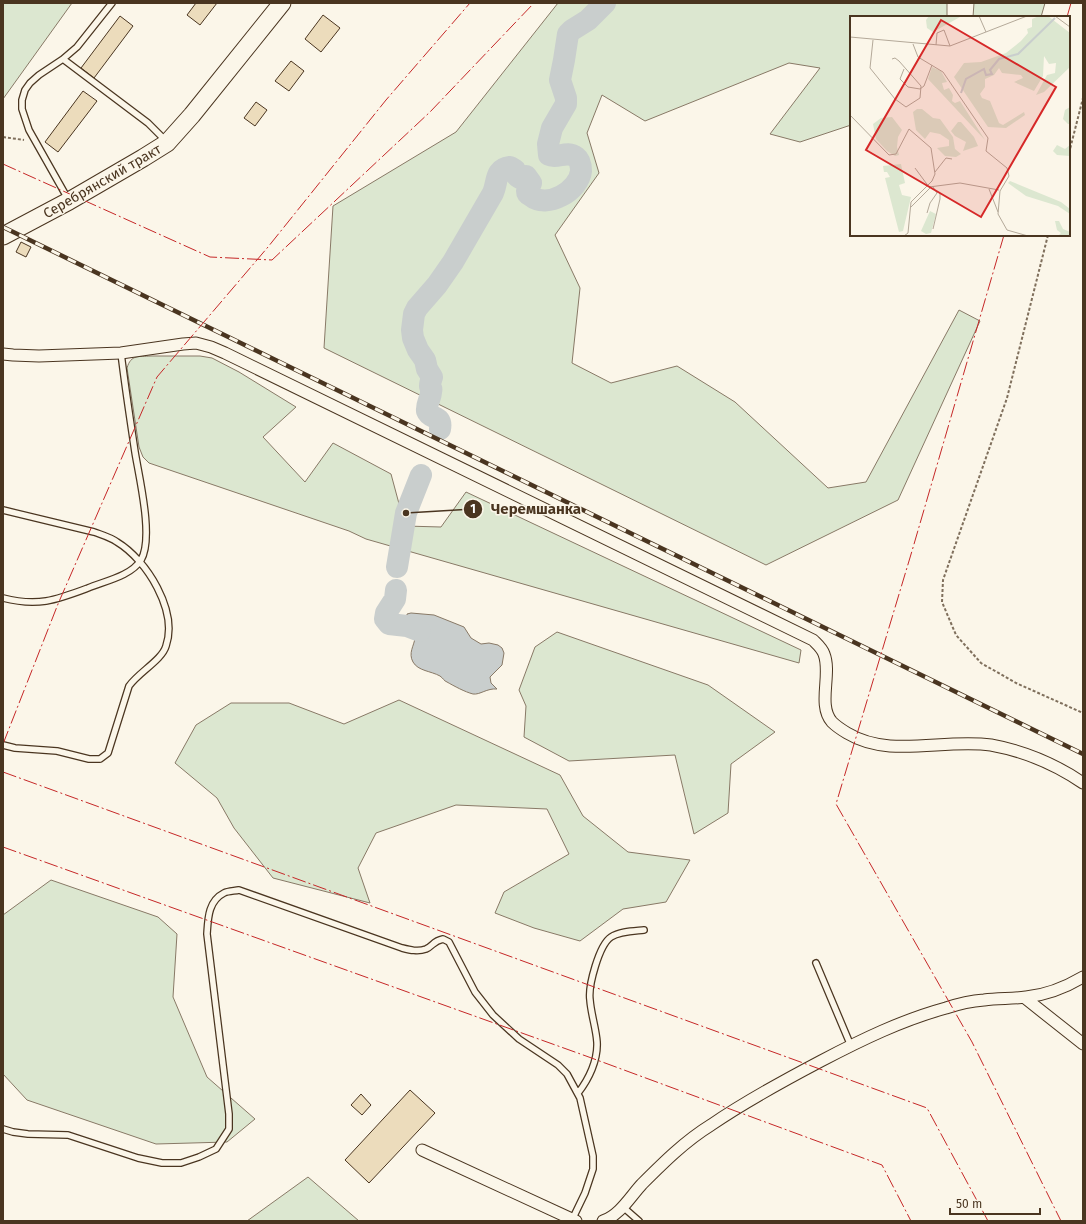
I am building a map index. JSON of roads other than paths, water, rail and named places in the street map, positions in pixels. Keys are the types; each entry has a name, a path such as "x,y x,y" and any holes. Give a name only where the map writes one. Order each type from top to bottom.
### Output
{"main road":[{"name":"Серебрянский тракт","path":"3,236 69,201 167,143 192,115 282,3"}],"street":[{"path":"3,354 39,356 121,353 196,343 210,347 813,640 819,645 824,654 826,666 826,711 832,722 854,737 888,746 968,744 989,745 1013,750 1039,759 1083,783"},
{"path":"608,1219 623,1206 659,1167 692,1138 758,1095 851,1046 900,1024 944,1008 984,1000 1025,998 1040,995 1072,984 1083,977"},
{"path":"1025,998 1083,1044"},
{"path":"422,1150 573,1221"}],"lane":[{"path":"69,201 29,130 22,109 22,100 25,90 30,83 77,47 112,3"},
{"path":"63,59 148,123 167,143"},
{"path":"3,598 32,603 41,603 58,599 120,575 140,562 145,548 146,530 144,504 121,353"},
{"path":"3,510 107,536 127,549 140,562 152,579 163,599 169,630 166,647 159,658 135,678 129,686 108,753 100,759 89,759 57,751 15,748 3,745"},
{"path":"3,1129 28,1134 68,1136 138,1158 162,1163 181,1163 216,1149 229,1129 229,1114 207,934 208,919 210,909 216,899 225,892 240,890 402,948 415,951 426,949 436,941 443,939 449,942 475,992 493,1015 519,1039 558,1065 567,1074 578,1093 586,1121 593,1156 593,1169 573,1221"},
{"path":"578,1093 586,1083 593,1066 597,1043 589,999 590,982 601,951 611,937 625,932 644,930"},
{"path":"816,963 851,1046"},
{"path":"623,1206 639,1221"}],"waterway":[{"path":"440,429 440,421 431,416 427,411 431,394 430,385 432,377 413,338 412,330 414,314 417,308 437,285 453,262 493,193 497,177 501,170 510,167 515,170 517,176 520,178 526,176 531,183 527,191 528,194 538,199 553,199 561,196 575,185 581,171 580,163 577,158 569,154 555,156 549,155 548,144 552,128 566,104 566,98 560,80 568,34 588,20 605,3"},
{"path":"397,567 406,513 421,475"},
{"path":"396,590 395,599 386,613 385,619 389,624 407,626 420,631"}],"railway":[{"path":"3,227 1083,754"}],"place":[{"name":"Черемшанка","path":"406,513"}]}
